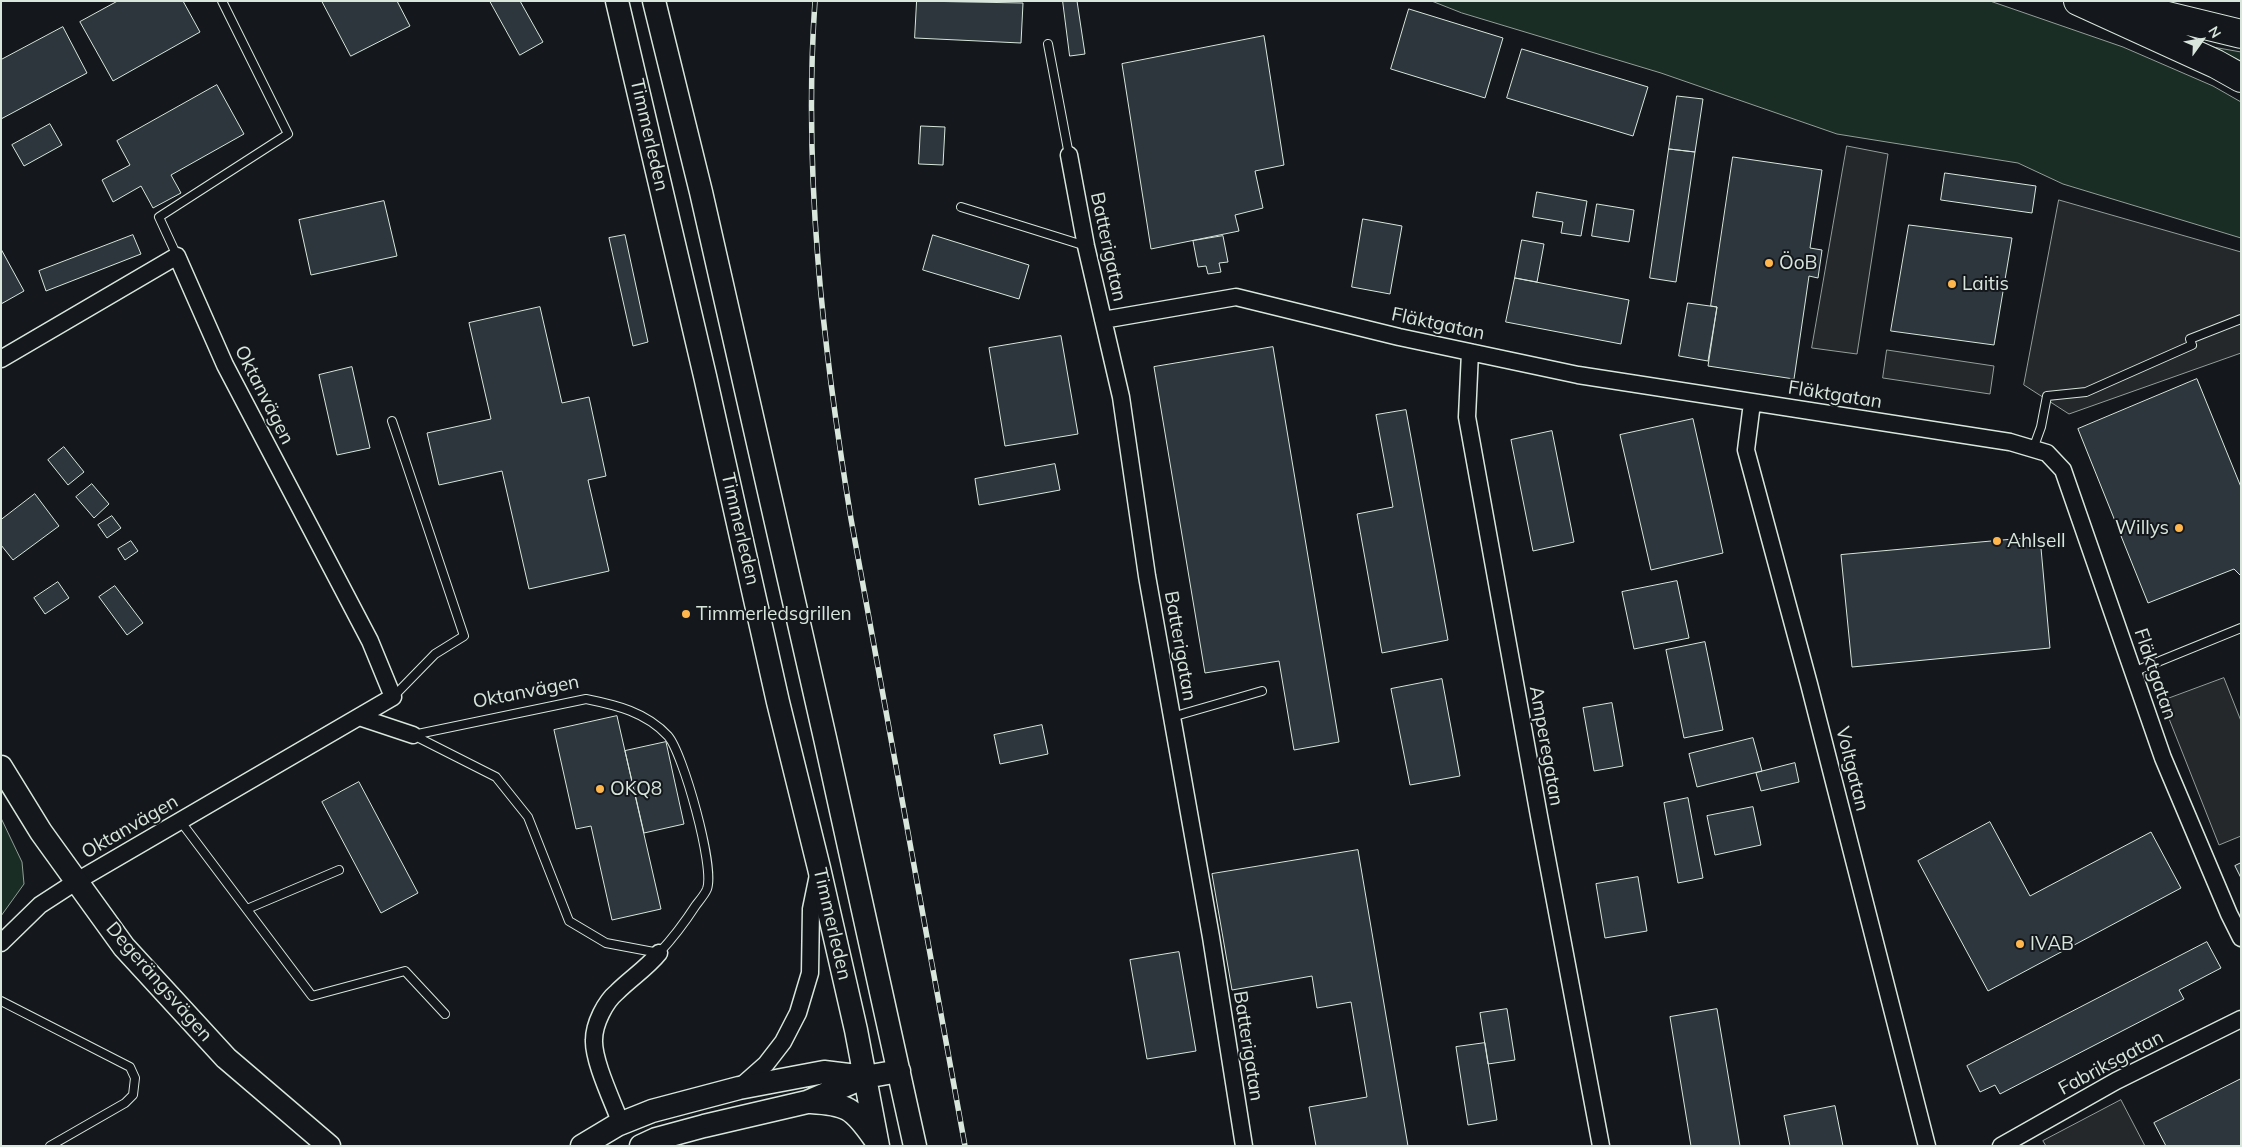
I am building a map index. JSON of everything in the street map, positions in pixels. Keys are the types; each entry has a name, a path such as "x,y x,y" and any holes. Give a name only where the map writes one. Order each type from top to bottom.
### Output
{"highway":[{"path":"2078,1 2216,64 2241,78"},
{"path":"2106,1 2241,34"}],"main road":[{"name":"Timmerleden","path":"617,1 707,385 778,702 819,868 865,1077 877,1143"},
{"name":"Timmerleden","path":"654,1 705,212 915,1146"},
{"name":"Degerängsvägen","path":"1,767 42,832 124,947 226,1058 329,1146"},
{"path":"582,1146 621,1124 652,1111 738,1088 824,1072 865,1077"},
{"path":"641,1146 656,1139 704,1126 807,1102 865,1077 899,1072"},
{"path":"807,1102 838,1104 859,1117 877,1143"}],"street":[{"name":"Batterigatan","path":"1069,156 1086,246 1121,397 1147,576 1211,937 1244,1146"},
{"path":"1,359 177,256"},
{"name":"Oktanvägen","path":"1,943 40,905 77,881 393,697 370,642 225,365 177,256"},
{"name":"Fläktgatan","path":"1103,320 1236,297 1470,352 1578,375 2010,442 2047,453 2063,470 2163,758 2241,938"},
{"name":"Amperegatan","path":"1470,352 1467,417 1539,816 1602,1146"},
{"name":"Voltgatan","path":"1752,402 1746,450 1810,684 1927,1146"},
{"path":"359,717 413,735"},
{"path":"738,1088 772,1057 783,1042 798,1013 810,973 811,910 819,868"},
{"name":"Oktanvägen","path":"621,1124 598,1061 594,1040 600,1016 615,993 649,966 659,953"},
{"name":"Fabriksgatan","path":"2001,1146 2116,1081 2241,1019"}],"lane":[{"path":"177,256 159,218 288,134 222,1"},
{"path":"1048,44 1069,156"},
{"path":"961,207 1086,246"},
{"path":"2032,448 2042,427 2047,396 2086,392 2192,345 2190,339 2241,319"},
{"path":"392,421 464,636 436,654 393,697"},
{"path":"2133,672 2241,628"},
{"path":"1172,717 1262,691"},
{"name":"Oktanvägen","path":"413,735 586,699 617,705 646,718 669,737 685,772 704,841 708,888 680,928 659,953"},
{"path":"413,735 496,777 528,817 569,921 606,943 659,953"},
{"path":"181,822 312,996 405,970 445,1014"},
{"path":"247,909 339,870"},
{"path":"1,1001 130,1067 134,1078 133,1095 125,1103 50,1146"}],"green space":[{"path":"1432,1 1990,1 2123,47 2213,86 2241,102 2241,238 2063,184 2018,163 1837,134 1661,73 1462,13"},
{"path":"2162,38 2241,52 2241,76"},
{"path":"1,818 22,862 24,884 1,916"}],"shaded area":[{"path":"1847,146 1888,154 1857,354 1812,348"},
{"path":"2059,200 2241,252 2241,353 2069,414 2024,385"},
{"path":"1887,350 1994,366 1990,394 1883,378"},
{"path":"2224,678 2241,721 2241,836 2219,845 2162,701"},
{"path":"2121,1100 2145,1146 2046,1146 2043,1141"}],"building":[{"path":"118,1 183,1 200,32 113,81 80,22"},
{"path":"322,1 397,1 410,26 351,56"},
{"path":"490,1 520,1 543,42 520,55"},
{"path":"917,1 1023,3 1021,43 915,38"},
{"path":"1063,1 1077,1 1085,54 1070,56"},
{"path":"1409,9 1503,38 1485,98 1391,69"},
{"path":"63,27 87,73 1,119 1,60"},
{"path":"1264,36 1284,165 1255,171 1263,208 1235,215 1239,231 1151,249 1122,64"},
{"path":"1522,49 1648,87 1633,136 1507,98"},
{"path":"217,85 244,134 171,175 181,193 153,208 141,186 113,202 102,180 130,165 117,141"},
{"path":"1677,96 1703,99 1695,152 1669,149"},
{"path":"50,124 62,145 24,166 12,145"},
{"path":"921,126 945,127 943,165 919,164"},
{"path":"1669,149 1695,152 1676,282 1650,278"},
{"name":"ÖoB","path":"1733,157 1822,170 1810,248 1822,250 1818,278 1809,276 1794,379 1708,366 1717,307 1711,306"},
{"path":"1945,173 2036,186 2032,213 1941,200"},
{"path":"1537,192 1587,201 1581,236 1561,233 1563,222 1533,217"},
{"path":"384,201 397,256 311,275 299,220"},
{"path":"1597,204 1634,210 1629,242 1592,236"},
{"path":"1363,219 1402,226 1390,294 1352,287"},
{"name":"Laitis","path":"1909,225 2012,238 1994,345 1891,331"},
{"path":"133,235 141,254 46,291 39,271"},
{"path":"625,235 648,342 633,346 609,238"},
{"path":"933,235 1029,265 1019,299 923,270"},
{"path":"1223,236 1228,262 1219,263 1221,272 1208,274 1206,266 1198,267 1193,241"},
{"path":"1522,240 1544,244 1537,282 1515,278"},
{"path":"1,249 24,291 1,304"},
{"path":"1515,278 1629,300 1621,344 1506,322"},
{"path":"1688,303 1717,307 1708,361 1679,356"},
{"path":"540,307 562,403 589,397 606,476 588,480 609,571 529,589 502,471 439,485 427,433 491,419 469,323"},
{"path":"1061,336 1078,434 1005,446 989,348"},
{"path":"1273,347 1339,742 1294,750 1279,661 1205,673 1154,367"},
{"path":"352,367 370,448 337,455 319,375"},
{"name":"Willys","path":"2197,379 2241,487 2241,576 2234,569 2148,603 2078,429"},
{"path":"1406,410 1448,640 1382,653 1357,514 1393,507 1376,415"},
{"path":"1693,419 1723,553 1651,570 1620,435"},
{"path":"1552,431 1574,542 1533,551 1511,440"},
{"path":"64,447 84,472 68,485 48,460"},
{"path":"1055,464 1060,490 979,505 975,479"},
{"path":"92,484 109,504 94,518 76,497"},
{"path":"35,494 59,526 13,560 1,545 1,520"},
{"path":"112,516 121,528 107,538 98,525"},
{"path":"2040,537 2050,648 1852,667 1841,555"},
{"path":"131,541 138,551 125,560 118,549"},
{"path":"1677,581 1689,638 1634,649 1622,592"},
{"path":"58,582 69,598 45,614 34,598"},
{"path":"115,586 143,623 127,635 99,597"},
{"path":"1705,642 1723,730 1684,738 1666,650"},
{"path":"1442,679 1460,776 1410,785 1391,689"},
{"path":"1612,703 1623,766 1594,771 1583,708"},
{"name":"OKQ8","path":"617,716 661,909 612,920 591,826 576,829 554,730"},
{"path":"1042,725 1048,754 1000,764 994,735"},
{"path":"1753,738 1762,771 1697,787 1689,754"},
{"path":"666,742 684,824 644,833 625,751"},
{"path":"1795,763 1799,782 1761,791 1756,773"},
{"path":"359,782 418,893 381,913 322,802"},
{"path":"1688,798 1703,878 1678,883 1664,803"},
{"path":"1753,807 1761,845 1715,855 1707,816"},
{"name":"IVAB","path":"1990,822 2030,896 2151,832 2181,888 1988,991 1918,861"},
{"path":"1358,850 1408,1146 1316,1146 1309,1107 1367,1097 1351,1002 1317,1008 1312,976 1232,990 1212,874"},
{"path":"2241,863 2241,878 2235,866"},
{"path":"1638,877 1647,931 1605,938 1596,884"},
{"name":"IVAB","path":"2207,942 2221,968 2179,990 2184,999 2000,1094 1995,1085 1980,1092 1967,1066"},
{"path":"1179,952 1196,1051 1147,1059 1130,960"},
{"path":"1507,1009 1515,1060 1488,1064 1480,1013"},
{"path":"1717,1009 1740,1146 1691,1146 1670,1017"},
{"path":"1485,1043 1497,1120 1468,1125 1456,1047"},
{"path":"2241,1079 2241,1146 2166,1146 2154,1123"},
{"path":"1835,1106 1843,1146 1790,1146 1784,1116"}],"railway":[{"path":"815,1 812,66 814,196 824,326 832,390 851,519 965,1146"}],"place":[{"name":"ÖoB","path":"1769,263"},
{"name":"Laitis","path":"1952,284"},
{"name":"Willys","path":"2179,528"},
{"name":"Ahlsell","path":"1997,541"},
{"name":"Timmerledsgrillen","path":"686,614"},
{"name":"OKQ8","path":"600,789"},
{"name":"IVAB","path":"2020,944"}]}
